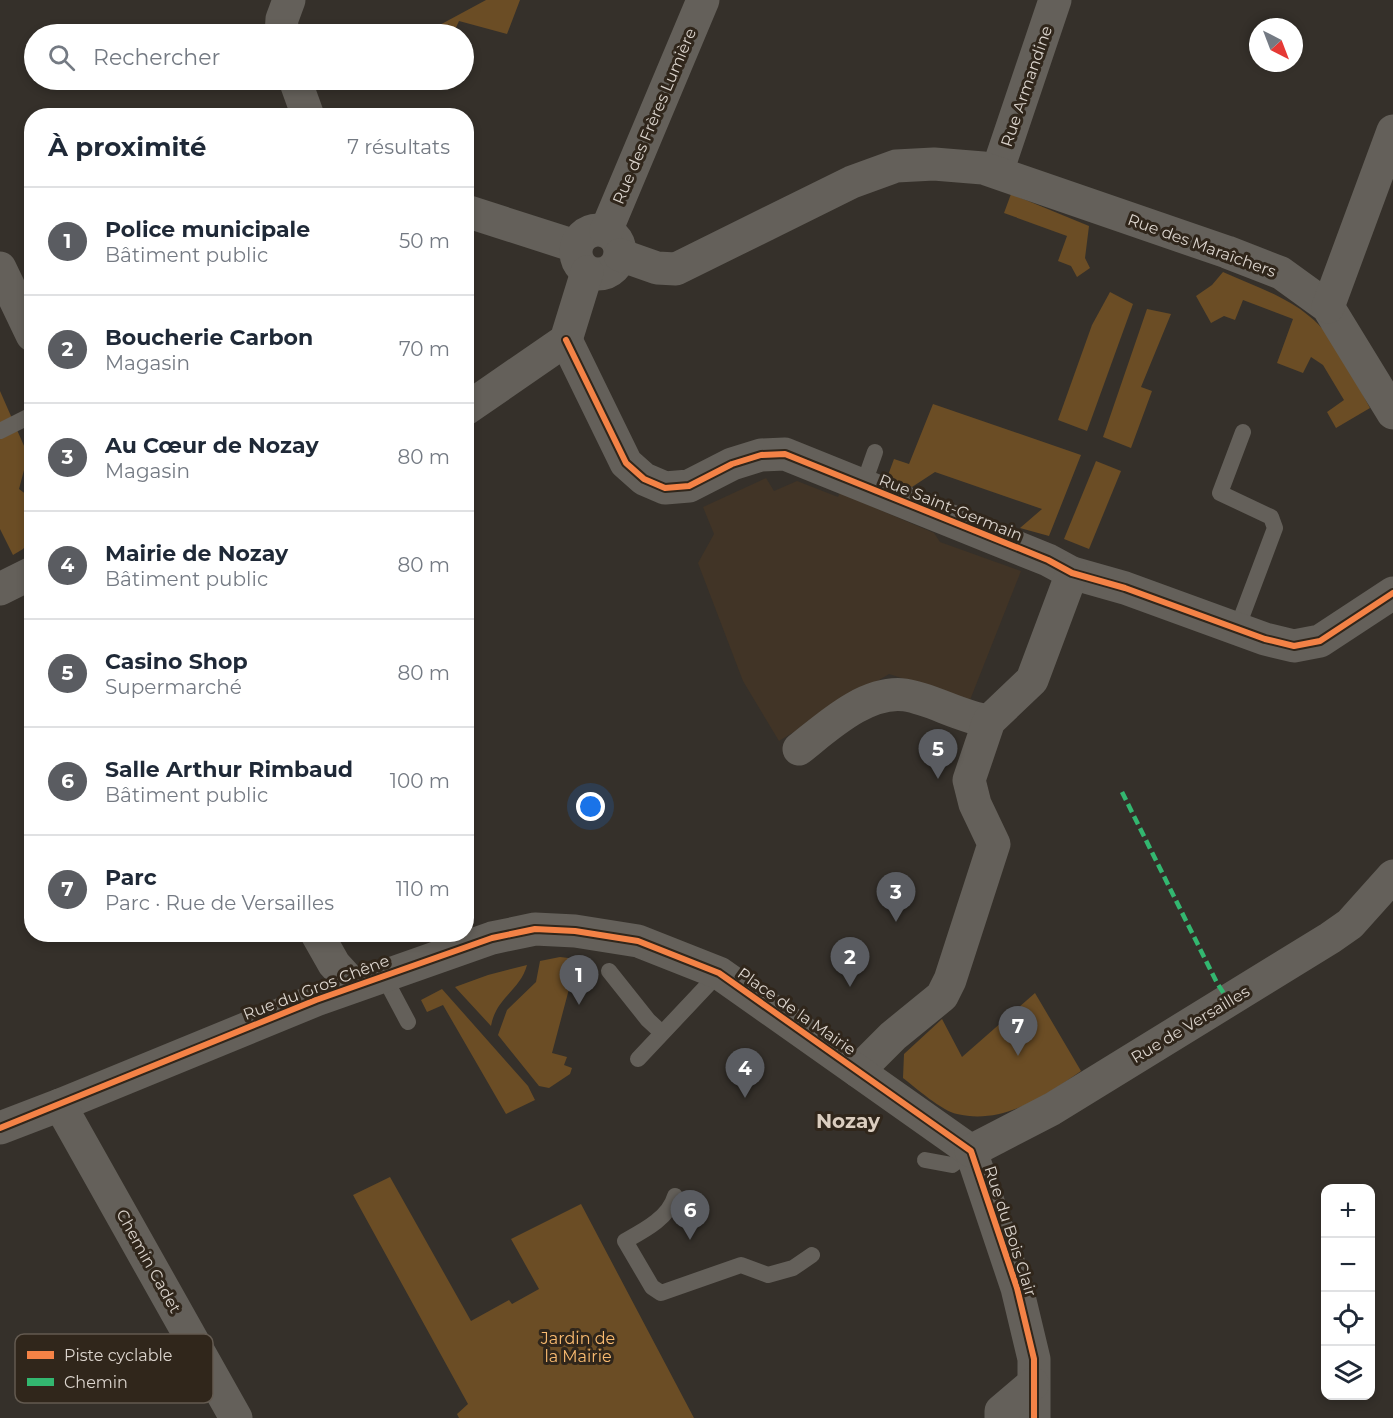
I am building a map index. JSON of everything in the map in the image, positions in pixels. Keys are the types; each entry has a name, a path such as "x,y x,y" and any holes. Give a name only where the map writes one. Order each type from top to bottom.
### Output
{"street":[{"path":"282,24 289,0"},
{"name":"Rue des Frères Lumière","path":"613,243 703,0"},
{"name":"Rue Armandine","path":"986,176 1055,0"},
{"path":"299,90 305,108"},
{"path":"1328,307 1393,131"},
{"name":"Rue des Maraîchers","path":"613,243 657,268 676,269 852,182 897,166 934,164 986,176 1227,252 1281,273 1328,307 1393,413"},
{"path":"474,214 581,259"},
{"path":"474,404 566,340 584,234 591,230 613,243"},
{"path":"0,268 24,318"},
{"name":"Rue Saint-Germain","path":"566,340 626,464 644,479 665,488 689,486 732,464 761,455 785,454 1068,571 1125,588 1237,629 1294,646 1320,641 1393,593"},
{"path":"858,1071 893,1036 942,996 950,980 994,844 975,804 969,780 989,721 1032,680 1068,571"},
{"path":"0,589 24,577"},
{"path":"799,749 874,698 904,695 973,719 989,721"},
{"name":"Rue de Versailles","path":"971,1151 1052,1109 1330,938 1350,924 1393,876"},
{"name":"Rue du Gros Chêne","path":"0,1128 60,1106 368,980 492,938 535,929 575,931 638,941 719,973"},
{"path":"322,942 334,964 368,980"},
{"name":"Place de la Mairie","path":"719,973 858,1071"},
{"name":"Rue du Bois Clair","path":"858,1071 971,1151 1017,1288 1034,1359 1034,1418"},
{"name":"Chemin Cadet","path":"60,1106 189,1334"},
{"name":"Chemin Cadet","path":"213,1377 236,1418"},
{"path":"1000,1418 1001,1411 1033,1384"}],"lane":[{"path":"0,431 24,419"},
{"path":"1237,629 1275,528 1270,517 1220,493 1243,432"},
{"path":"863,486 875,452"},
{"path":"609,971 648,1020 662,1033"},
{"path":"638,1059 719,973"},
{"path":"368,980 408,1022"},
{"path":"925,1160 952,1164 971,1151"},
{"path":"675,1196 672,1207 646,1229 625,1241 652,1287 661,1293 741,1265 768,1275 793,1268 812,1255"}],"shaded area":[{"path":"766,478 774,491 797,481 838,497 840,493 934,533 940,542 1021,571 970,700 889,674 779,741 743,681 698,563 714,534 703,507"}],"green space":[{"path":"486,0 520,0 507,34 459,21 458,24 442,24"},
{"path":"1011,194 1089,226 1085,258 1090,268 1077,277 1071,266 1058,261 1067,236 1004,213"},
{"path":"1223,272 1290,303 1319,325 1344,359 1370,408 1336,428 1327,412 1344,400 1323,365 1311,357 1303,373 1277,363 1293,319 1243,300 1235,320 1224,316 1211,323 1196,296 1212,285"},
{"path":"1110,292 1133,304 1087,431 1058,420 1092,325"},
{"path":"1147,309 1171,314 1141,387 1152,391 1131,448 1103,437"},
{"path":"0,391 24,446 24,470 19,489 24,493 23,549 13,555 0,529"},
{"path":"933,404 1081,455 1049,536 1020,528 1042,509 935,472 912,487 887,478 894,459 909,464"},
{"path":"1096,461 1121,471 1089,549 1064,539"},
{"path":"560,957 577,959 552,1053 567,1057 564,1065 572,1068 570,1074 549,1088 539,1086 498,1035 507,1010 536,982 540,961"},
{"path":"527,965 524,974 498,1008 491,1026 455,987 488,975"},
{"path":"442,989 528,1086 535,1100 506,1114 443,1005 427,1012 421,1000"},
{"path":"1035,993 1081,1071 1053,1090 1007,1112 974,1116 957,1114 944,1109 903,1078 904,1054 942,1019 962,1057"},
{"name":"Jardin de la Mairie","path":"390,1177 471,1321 509,1300 512,1304 539,1289 511,1239 581,1204 694,1418 459,1418 457,1414 468,1404 353,1195"}],"marked path":[{"path":"1122,792 1217,983 1228,1000"}],"cycle path":[{"path":"566,340 626,463 644,479 665,488 689,486 732,464 761,455 785,454 1048,560 1072,573 1125,588 1265,639 1294,646 1320,641 1393,593"},
{"path":"0,1128 316,1000 492,938 535,929 575,931 638,941 719,973 971,1151 1017,1288 1034,1359 1034,1418"}],"place":[{"name":"Casino Shop","path":"938,779"},
{"name":"Au Cœur de Nozay","path":"896,922"},
{"name":"Boucherie Carbon","path":"850,987"},
{"name":"Police municipale","path":"579,1005"},
{"name":"Parc","path":"1018,1056"},
{"name":"Mairie de Nozay","path":"745,1098"},
{"name":"Salle Arthur Rimbaud","path":"690,1240"}],"district":[{"name":"Nozay","path":"848,1121"}]}
